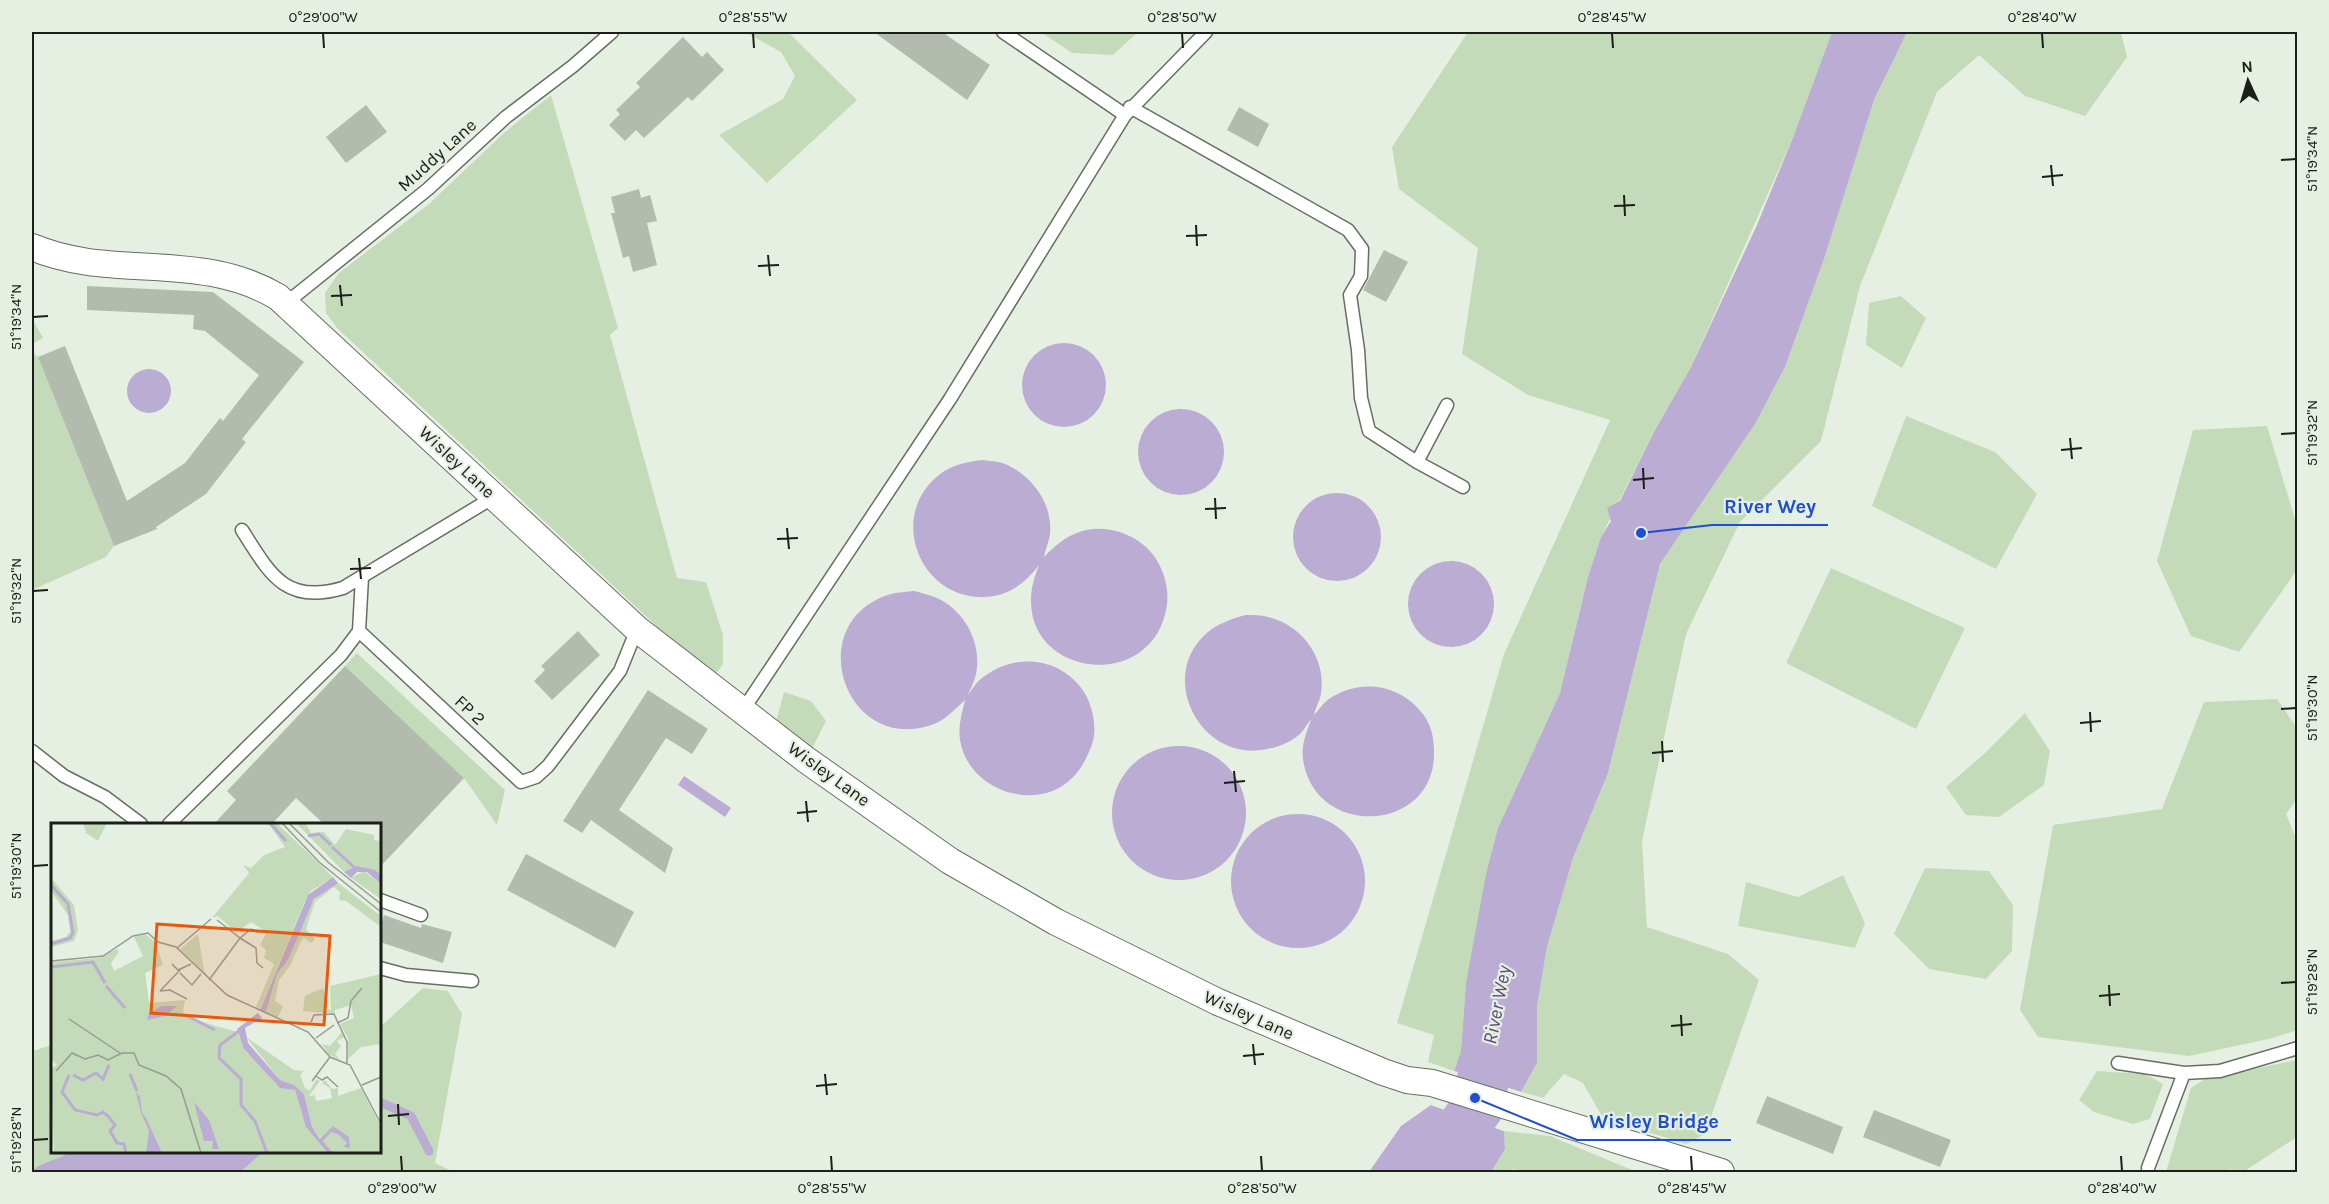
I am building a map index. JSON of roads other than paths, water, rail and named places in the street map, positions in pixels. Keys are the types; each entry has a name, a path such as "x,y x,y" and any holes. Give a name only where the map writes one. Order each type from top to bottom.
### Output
{"street":[{"name":"Wisley Lane","path":"32,247 53,256 81,261 215,272 259,286 285,304 637,629 805,759 950,861 1056,922 1249,1016 1383,1072 1407,1080 1432,1083 1721,1173"}],"lane":[{"name":"Muddy Lane","path":"285,304 428,189 506,117 573,66 612,32"},
{"path":"1004,32 1127,111 1348,230 1362,249 1361,276 1350,295 1358,350 1361,398 1370,431 1417,462 1463,487"},
{"path":"743,710 950,399 1127,111 1206,32"},
{"path":"1417,462 1447,405"},
{"path":"242,530 265,567 281,583 302,593 323,594 343,588 494,497"},
{"path":"171,823 341,655 359,631 362,577"},
{"name":"FP 2","path":"359,631 521,782 536,777 548,766 620,671 637,629"},
{"path":"32,752 64,776 105,797 138,823"},
{"path":"381,900 421,915"},
{"path":"381,969 406,975 472,981"},
{"path":"2118,1063 2184,1073 2220,1071 2298,1048"},
{"path":"2148,1168 2184,1073"}],"water":[{"path":"1832,32 1907,32 1874,100 1824,259 1785,367 1755,424 1660,564 1608,773 1573,858 1547,947 1537,1006 1537,1063 1521,1092 1454,1071 1461,1051 1466,983 1486,874 1498,828 1560,693 1588,577 1601,537 1611,521 1607,508 1620,501 1654,432 1691,367 1757,225 1794,135"},
{"path":"1064,343 1080,346 1099,362 1106,385 1103,401 1087,420 1064,427 1048,424 1029,408 1022,385 1025,369 1041,350"},
{"path":"149,369 165,375 171,391 165,407 149,413 133,407 127,391 133,375"},
{"path":"1181,409 1205,416 1217,428 1224,452 1217,476 1205,488 1181,495 1157,488 1145,476 1138,452 1145,428 1157,416"},
{"path":"982,460 1002,463 1015,469 1024,475 1039,492 1050,523 1044,557 1072,535 1100,529 1112,530 1135,539 1153,554 1164,577 1167,597 1164,618 1152,641 1134,656 1112,664 1089,664 1067,658 1048,645 1036,625 1031,595 1039,565 1015,588 999,595 982,597 960,593 941,584 927,569 917,551 913,531 915,511 924,492 939,475 954,466"},
{"path":"1337,493 1354,496 1368,506 1378,520 1381,537 1378,554 1368,568 1354,578 1337,581 1320,578 1306,568 1296,554 1293,537 1296,520 1306,506 1320,496"},
{"path":"1451,561 1475,568 1487,580 1494,604 1487,628 1475,640 1451,647 1427,640 1415,628 1408,604 1415,580 1427,568"},
{"path":"914,591 947,604 964,621 970,631 975,642 977,666 968,695 980,680 994,670 1021,662 1048,664 1072,678 1082,689 1093,714 1093,741 1080,768 1065,784 1044,793 1028,795 1012,793 984,780 965,756 960,740 960,725 965,700 939,722 928,726 898,729 873,720 855,702 844,679 841,654 847,629 864,608 891,594"},
{"path":"1245,615 1265,616 1281,621 1302,636 1310,647 1317,658 1322,684 1314,715 1327,701 1342,692 1355,688 1381,688 1394,691 1416,706 1429,725 1434,752 1429,779 1416,799 1396,811 1373,816 1350,814 1328,803 1312,785 1303,759 1304,743 1311,719 1293,739 1267,749 1243,750 1222,743 1205,730 1193,713 1186,692 1186,671 1193,650 1212,629"},
{"path":"1179,746 1205,751 1226,766 1241,787 1246,813 1241,839 1226,860 1205,875 1179,880 1153,875 1132,860 1117,839 1112,813 1117,787 1132,766 1153,751"},
{"path":"684,776 731,808 725,817 678,785"},
{"path":"1298,814 1324,819 1345,834 1360,855 1365,881 1360,907 1345,928 1324,943 1298,948 1272,943 1251,928 1236,907 1231,881 1236,855 1251,834 1272,819"},
{"path":"1431,1105 1504,1131 1505,1149 1491,1172 1369,1172 1401,1126"},
{"path":"69,1153 262,1153 240,1172 32,1172 37,1167"}],"waterway":[{"name":"River Wey","path":"1431,1172 1479,1105 1494,1008"},
{"path":"381,1102 411,1116 429,1151"}],"place":[{"name":"River Wey","path":"1641,533"},
{"name":"Wisley Bridge","path":"1475,1098"}]}
